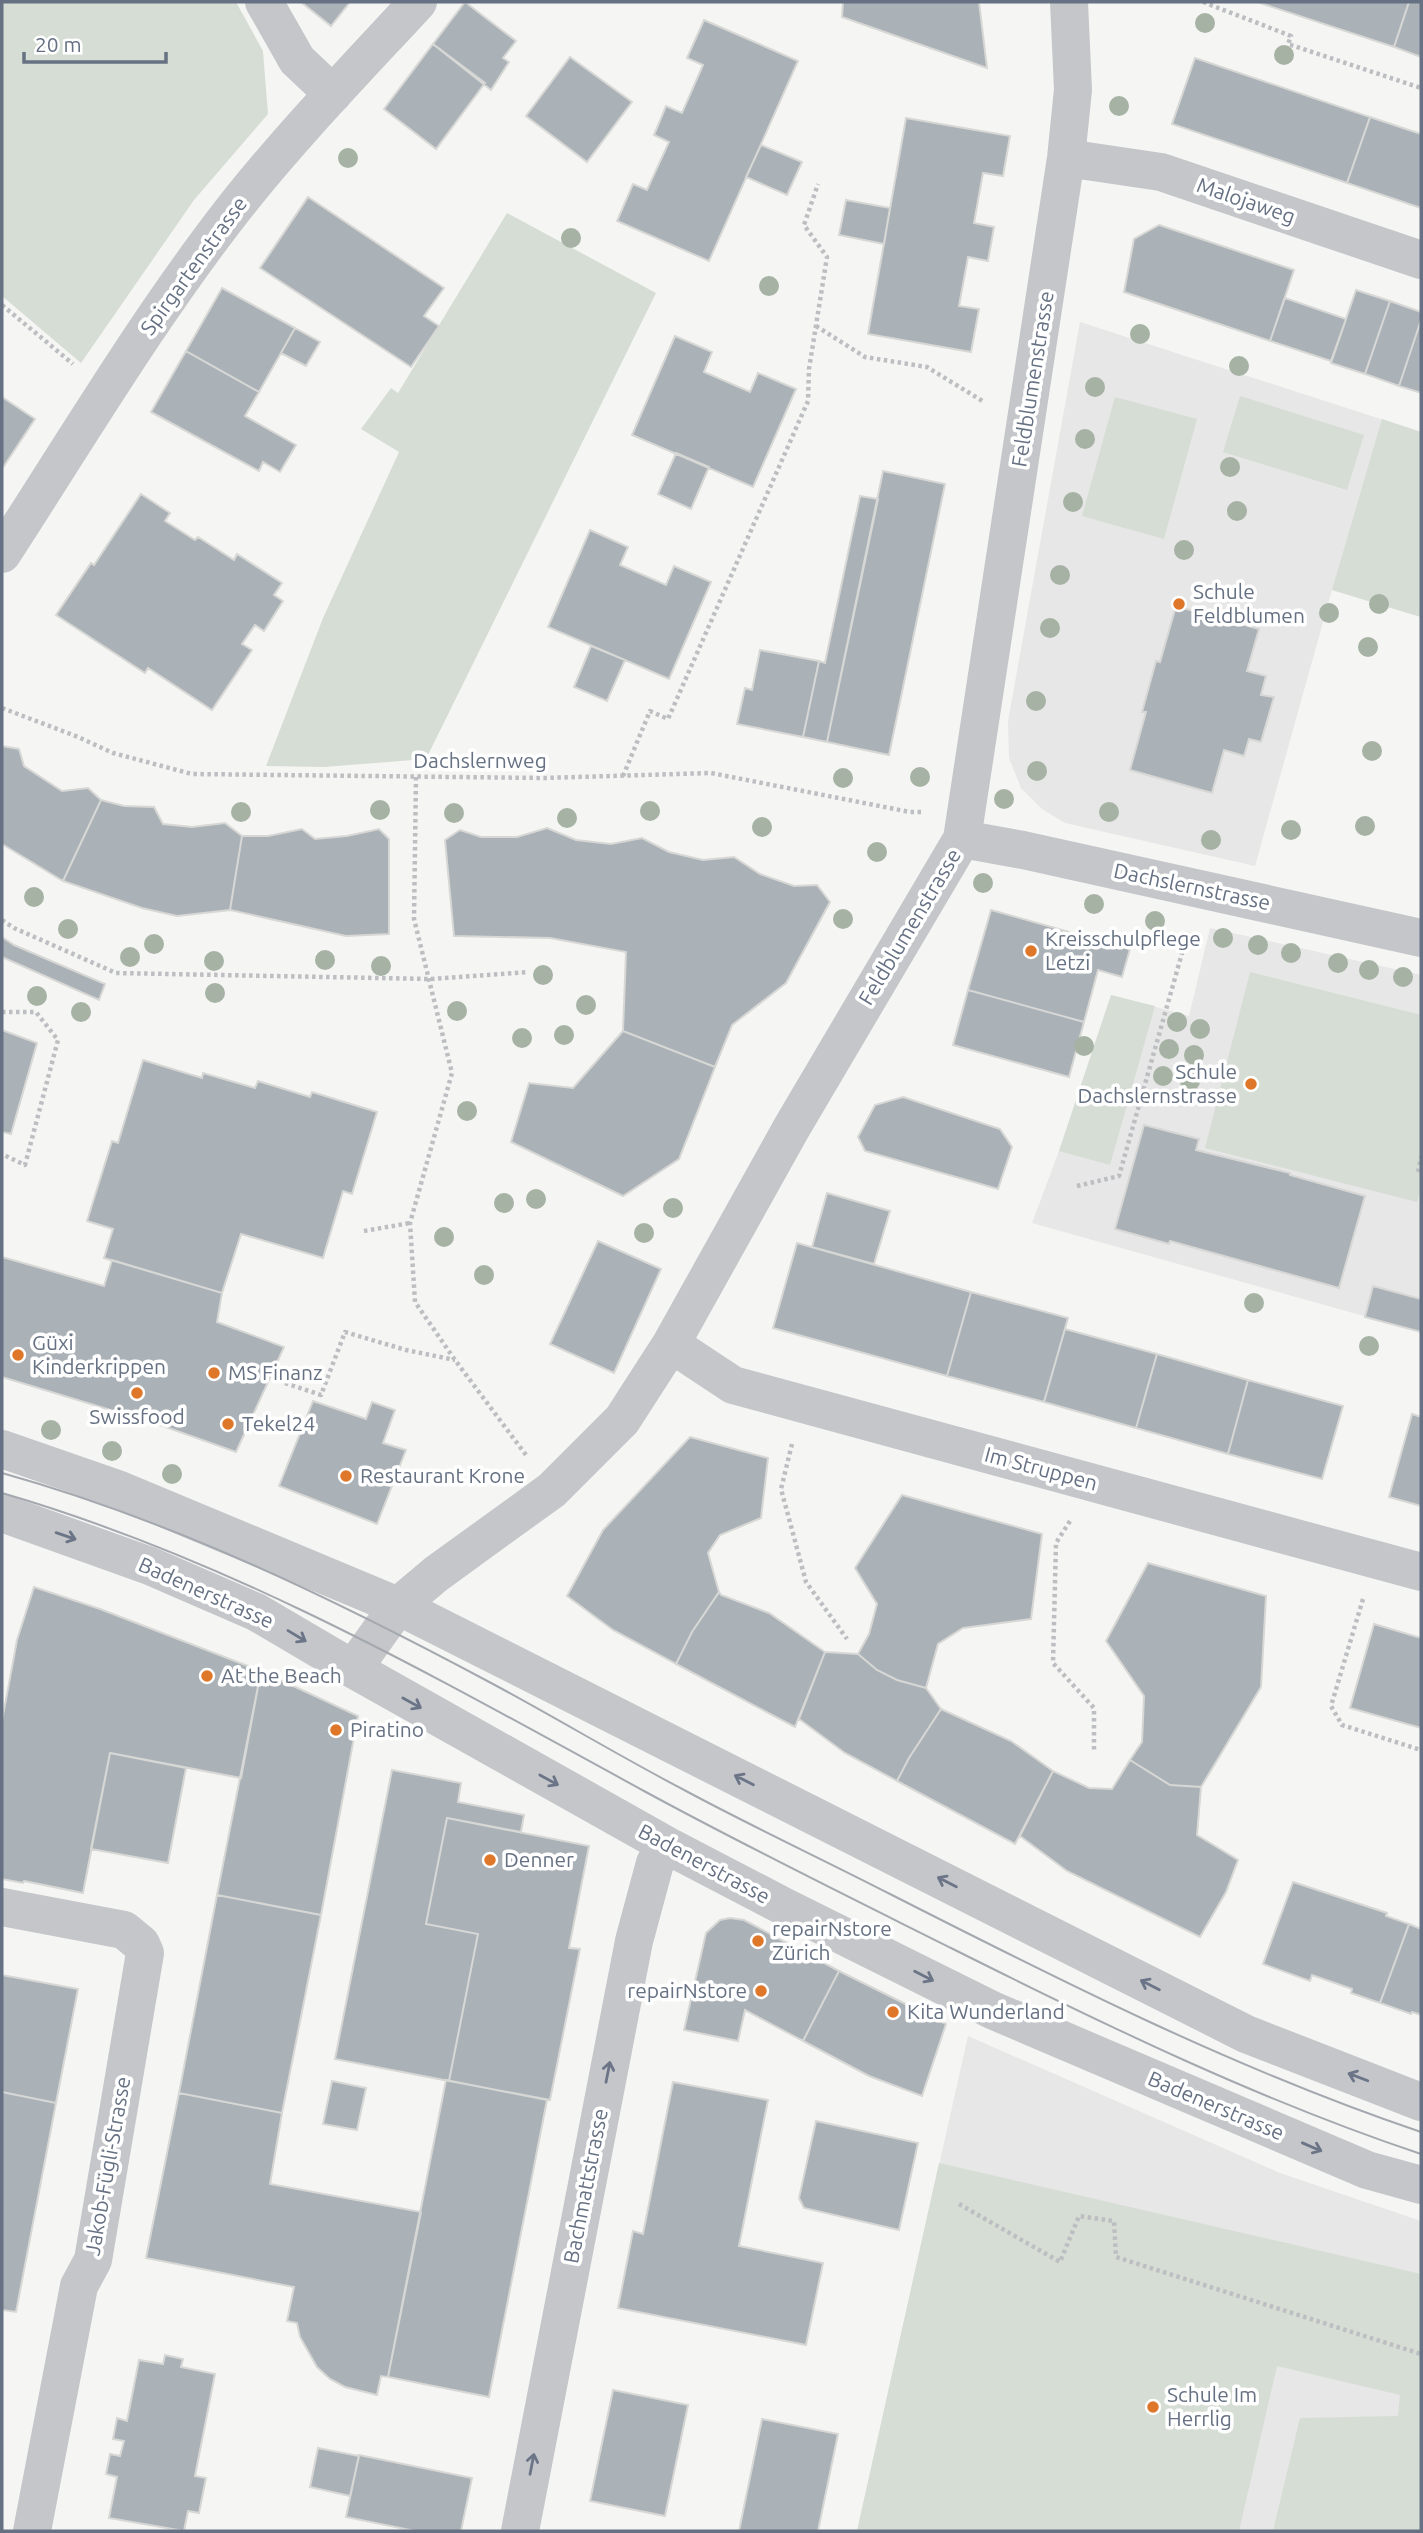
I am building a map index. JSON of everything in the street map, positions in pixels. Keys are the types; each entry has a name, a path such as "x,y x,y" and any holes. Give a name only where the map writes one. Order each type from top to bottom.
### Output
{"street":[{"path":"264,2 298,60 333,94"},
{"name":"Spirgartenstrasse","path":"2,554 170,295 236,206 333,94 418,2"},
{"name":"Feldblumenstrasse","path":"353,1670 398,1606 436,1574 552,1490 622,1420 671,1344 964,828 1066,158 1073,90 1069,2"},
{"name":"Malojaweg","path":"1066,158 1161,172 1421,260"},
{"name":"Dachslernstrasse","path":"964,828 1036,853 1421,938"},
{"name":"Im Struppen","path":"671,1344 733,1385 1421,1572"},
{"path":"2,1449 120,1490 398,1606 1246,2034 1421,2102"},
{"name":"Badenerstrasse","path":"2,1513 150,1566 256,1612 353,1670 668,1846 992,2010 1367,2170 1421,2185"},
{"name":"Bachmattstrasse","path":"520,2531 634,1941 655,1863 668,1846"},
{"name":"Jakob-Fügli-Strasse","path":"2,1907 124,1930 141,1944 145,1953 93,2259 79,2286 33,2531"}],"path":[{"path":"1203,2 1291,36 1288,44 1421,88"},
{"path":"623,776 650,711 668,719 808,401 808,369 827,257 804,225 818,184"},
{"path":"2,305 82,371"},
{"path":"816,326 865,356 927,367 994,408"},
{"name":"Dachslernweg","path":"2,708 113,753 192,774 416,777 711,773 910,812 939,812 964,828"},
{"path":"416,777 414,919 452,1073 410,1223 415,1302 533,1465"},
{"path":"2,920 14,928 116,973 430,979 528,972"},
{"path":"1077,1186 1119,1176 1185,944"},
{"path":"2,1012 36,1012 58,1040 25,1165 2,1154"},
{"path":"1418,1171 1421,1157"},
{"path":"364,1231 410,1223"},
{"path":"285,1383 321,1395 345,1332 406,1350 455,1360"},
{"path":"794,1439 781,1489 806,1582 847,1639"},
{"path":"1074,1515 1056,1544 1053,1662 1094,1708 1094,1753"},
{"path":"1364,1597 1331,1706 1342,1725 1421,1750"},
{"path":"959,2204 1059,2262 1079,2216 1114,2221 1116,2258 1421,2354"}],"shaded area":[{"path":"2,2 236,2 263,51 268,114 194,200 81,363 2,296"},
{"path":"507,213 656,293 426,759 324,767 266,766 323,618 399,452 361,429 391,388 398,393"},
{"name":"Schule Feldblumen","path":"1080,322 1421,432 1421,617 1332,590 1255,866 1065,823 1042,809 1021,788 1009,758 1008,721"},
{"path":"1240,396 1364,435 1347,490 1223,452"},
{"path":"1115,397 1197,419 1164,539 1082,516"},
{"path":"1382,419 1421,432 1421,617 1332,590"},
{"name":"Schule Dachslernstrasse","path":"1210,928 1421,975 1421,1332 1032,1223 1111,995 1189,1016"},
{"path":"1250,972 1421,1015 1421,1187 1417,1202 1205,1148"},
{"path":"1111,995 1155,1006 1110,1165 1059,1151"},
{"name":"Schule Im Herrlig","path":"968,2036 1280,2173 1421,2221 1421,2531 857,2531"},
{"name":"Schule Im Herrlig","path":"939,2163 1421,2274 1421,2531 1273,2531 1300,2418 1398,2416 1400,2395 1277,2366 1239,2531 857,2531"}],"building":[{"path":"301,2 350,2 331,26"},
{"path":"465,2 516,41 503,58 509,62 491,90 433,44"},
{"path":"843,2 979,2 987,68 842,17"},
{"path":"1257,2 1409,2 1394,47"},
{"path":"1409,2 1421,2 1421,57 1394,47"},
{"path":"704,20 798,61 709,261 617,221 633,184 647,190 669,142 654,135 666,106 682,113 703,65 687,58"},
{"path":"433,44 485,83 436,149 384,109"},
{"path":"570,57 632,102 587,162 526,116"},
{"path":"1195,58 1370,117 1347,183 1172,124"},
{"path":"1370,117 1421,134 1421,208 1347,183"},
{"path":"906,118 1010,136 1003,176 983,173 974,223 994,227 988,261 968,257 959,306 979,309 971,352 868,334"},
{"path":"761,145 802,162 787,195 746,177"},
{"path":"308,197 444,288 424,316 439,326 411,367 260,268"},
{"path":"846,200 890,208 884,244 839,235"},
{"path":"1159,225 1294,270 1270,341 1124,292 1134,239"},
{"path":"222,288 295,328 259,392 186,351"},
{"path":"1356,290 1390,301 1365,374 1331,363"},
{"path":"1285,298 1346,319 1331,361 1270,341"},
{"path":"1390,301 1421,312 1421,320 1399,386 1365,374"},
{"path":"1421,320 1421,393 1399,386"},
{"path":"295,328 320,342 306,366 281,353"},
{"path":"675,336 712,352 704,372 750,392 758,373 796,389 753,487 632,435"},
{"path":"186,351 259,392 245,416 296,445 280,472 263,462 259,471 151,412"},
{"path":"2,397 35,419 2,469"},
{"path":"676,453 709,467 691,509 658,494"},
{"path":"883,471 945,484 889,755 827,742"},
{"path":"141,494 170,513 165,521 195,540 198,537 234,560 237,554 282,583 274,595 283,601 264,631 255,625 242,644 252,650 212,710 148,668 145,673 56,615 91,563 94,565"},
{"path":"860,496 878,499 827,742 803,737 819,661 825,663"},
{"path":"590,530 628,547 620,565 666,585 674,566 711,582 669,679 548,627"},
{"path":"1176,606 1259,629 1247,671 1266,676 1261,695 1274,697 1261,742 1249,739 1244,756 1224,750 1212,793 1130,770 1146,712 1142,712 1156,661 1160,662"},
{"path":"591,646 625,660 607,701 574,687"},
{"path":"760,650 819,661 803,737 737,724 745,688 752,690"},
{"path":"2,746 19,749 24,766 62,791 88,788 101,800 63,881 2,844"},
{"path":"101,800 124,806 154,807 163,824 192,827 225,823 242,836 230,910 177,916 142,908 63,881"},
{"path":"547,828 576,840 611,844 642,838 669,852 703,860 734,857 760,874 794,886 817,885 830,902 786,983 732,1025 715,1067 623,1031 626,952 550,938 454,936 445,840 460,830 481,837 517,837"},
{"path":"302,829 315,839 379,829 389,839 389,934 346,936 230,910 242,836 268,836"},
{"path":"991,910 1130,949 1122,977 1098,970 1084,1022 968,990"},
{"path":"2,937 14,945 105,984 99,1000 2,957"},
{"path":"968,990 1084,1022 1069,1077 953,1045"},
{"path":"2,1030 37,1043 11,1134 2,1132"},
{"path":"623,1031 715,1067 679,1159 623,1196 511,1142 529,1083 573,1088"},
{"path":"143,1060 202,1078 203,1073 255,1088 258,1081 310,1097 312,1092 377,1112 352,1194 343,1191 323,1258 241,1234 222,1293 104,1258 113,1229 87,1221 112,1141 118,1143"},
{"path":"903,1097 1000,1129 1012,1147 998,1189 865,1151 858,1137 875,1105"},
{"path":"1144,1125 1199,1139 1196,1150 1290,1173 1365,1196 1339,1288 1170,1241 1169,1244 1115,1229"},
{"path":"827,1193 890,1211 874,1264 812,1247"},
{"path":"598,1241 661,1269 614,1373 550,1344"},
{"path":"797,1243 971,1292 947,1376 773,1328"},
{"path":"2,1257 104,1286 112,1260 222,1293 217,1322 284,1347 236,1452 163,1426 2,1377"},
{"path":"1373,1286 1421,1299 1421,1332 1365,1317"},
{"path":"971,1292 1068,1318 1044,1402 947,1376"},
{"path":"1065,1329 1157,1354 1136,1428 1044,1402"},
{"path":"1157,1354 1248,1380 1228,1454 1136,1428"},
{"path":"1248,1380 1343,1406 1322,1479 1228,1454"},
{"path":"313,1401 366,1419 372,1402 395,1410 383,1443 406,1450 377,1524 279,1486"},
{"path":"1412,1414 1421,1417 1421,1506 1389,1497"},
{"path":"690,1437 768,1458 761,1518 720,1535 708,1553 719,1592 692,1632 676,1664 613,1630 567,1596 603,1530"},
{"path":"902,1495 1042,1534 1031,1619 963,1628 938,1644 926,1688 897,1680 877,1670 858,1654 869,1634 877,1604 855,1568"},
{"path":"1148,1563 1266,1596 1261,1687 1201,1787 1170,1785 1130,1760 1142,1742 1144,1696 1106,1641"},
{"path":"34,1587 100,1609 261,1671 241,1778 110,1753 83,1893 2,1879 2,1721 17,1640"},
{"path":"719,1592 769,1613 825,1652 795,1727 676,1664 692,1632"},
{"path":"1374,1624 1421,1638 1421,1728 1350,1708"},
{"path":"825,1652 858,1654 877,1670 897,1680 926,1688 941,1709 897,1781 845,1753 799,1719"},
{"path":"261,1671 358,1716 321,1915 217,1895"},
{"path":"941,1709 1011,1741 1053,1771 1015,1844 897,1781"},
{"path":"110,1753 186,1768 168,1863 91,1849"},
{"path":"1130,1760 1170,1785 1201,1787 1197,1835 1238,1860 1226,1892 1200,1937 1067,1871 1020,1836 1053,1771 1089,1788 1112,1789"},
{"path":"392,1770 461,1783 458,1802 524,1815 521,1832 447,1818 426,1924 478,1934 449,2081 335,2059"},
{"path":"447,1818 589,1846 569,1948 580,1949 550,2100 449,2081 478,1934 426,1924"},
{"path":"1293,1882 1387,1913 1386,1916 1409,1924 1380,2003 1351,1993 1352,1989 1312,1975 1310,1981 1263,1964"},
{"path":"217,1895 321,1915 282,2113 179,2093"},
{"name":"repairNstore","path":"720,1920 744,1920 839,1971 803,2041 745,2010 738,2041 684,2030 706,1933"},
{"path":"1409,1924 1421,1929 1421,2015 1380,2003"},
{"path":"839,1971 946,2024 922,2096 869,2076 803,2041"},
{"path":"2,1975 78,1989 56,2103 2,2092"},
{"path":"446,2080 547,2100 489,2397 388,2377"},
{"path":"332,2081 366,2088 357,2130 323,2124"},
{"path":"673,2082 768,2100 739,2246 823,2263 806,2345 618,2308 633,2231 643,2234"},
{"path":"2,2092 56,2103 16,2312 2,2310"},
{"path":"179,2093 282,2113 270,2184 421,2212 388,2377 381,2376 377,2395 345,2387 330,2379 317,2367 300,2337 297,2323 287,2321 294,2287 146,2258"},
{"path":"816,2121 918,2143 899,2230 804,2208 799,2198"},
{"path":"165,2355 183,2359 181,2367 215,2374 195,2476 206,2478 199,2513 188,2511 184,2531 109,2518 117,2477 106,2474 110,2454 120,2456 124,2441 113,2439 117,2418 127,2421 139,2360 163,2364"},
{"path":"613,2390 688,2405 665,2516 590,2501"},
{"path":"762,2419 838,2434 818,2531 739,2531"},
{"path":"318,2448 359,2456 350,2496 310,2487"},
{"path":"359,2455 472,2478 461,2531 415,2531 346,2517"}],"tram line":[{"path":"2,1473 129,1514 314,1593 493,1684 711,1804 1020,1960 1218,2053 1352,2108 1421,2132"},
{"path":"2,1493 87,1520 170,1552 331,1624 759,1851 1067,2006 1183,2060 1301,2110 1421,2154"}],"place":[{"name":"Schule Feldblumen","path":"1179,604"},
{"name":"Kreisschulpflege Letzi","path":"1031,951"},
{"name":"Schule Dachslernstrasse","path":"1251,1084"},
{"name":"Güxi Kinderkrippen","path":"18,1355"},
{"name":"MS Finanz","path":"214,1373"},
{"name":"Swissfood","path":"137,1393"},
{"name":"Tekel24","path":"228,1424"},
{"name":"Restaurant Krone","path":"346,1476"},
{"name":"At the Beach","path":"207,1676"},
{"name":"Piratino","path":"336,1730"},
{"name":"Denner","path":"490,1860"},
{"name":"repairNstore Zürich","path":"758,1941"},
{"name":"repairNstore","path":"761,1991"},
{"name":"Kita Wunderland","path":"893,2012"},
{"name":"Schule Im Herrlig","path":"1153,2407"}]}
